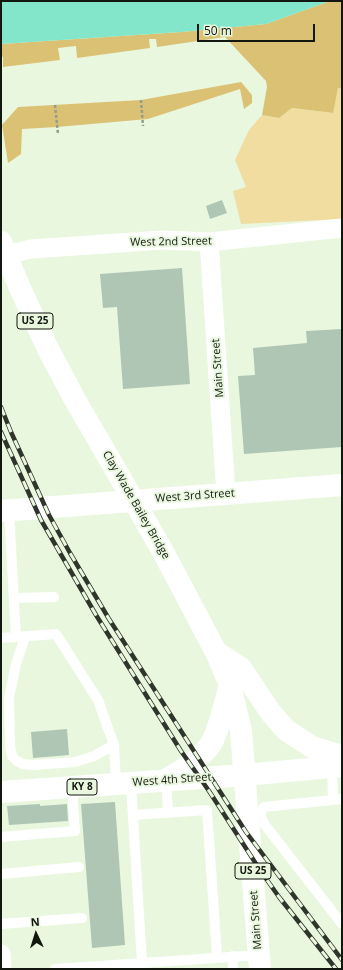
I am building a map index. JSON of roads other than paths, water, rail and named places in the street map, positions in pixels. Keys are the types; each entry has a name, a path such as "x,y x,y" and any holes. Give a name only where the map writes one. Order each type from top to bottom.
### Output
{"main road":[{"name":"Clay Wade Bailey Bridge","path":"1,242 19,286 67,386 161,548 223,667 230,685 241,731 245,775"},
{"name":"West 3rd Street","path":"5,511 342,485"},
{"path":"216,652 241,668 271,713 286,730 339,763"},
{"path":"165,781 180,772 204,753 214,739 230,685"},
{"name":"West 4th Street","path":"1,792 245,775 339,763"},
{"name":"Main Street","path":"245,775 259,962"}],"street":[{"name":"West 2nd Street","path":"1,256 31,249 156,240 209,242 342,228"},
{"name":"Main Street","path":"209,242 226,494"},
{"path":"1,954 2,969"}],"lane":[{"path":"5,511 14,598 21,637 9,698 10,745 12,756 23,764 33,765 75,762 94,756 114,745"},
{"path":"14,598 54,597"},
{"path":"1,638 56,634 98,700 114,745 133,815 142,963"},
{"path":"339,763 337,799 264,807 260,815 265,825 342,924"},
{"path":"165,781 168,812"},
{"path":"1,837 75,831 72,788"},
{"path":"133,815 207,810 217,957"},
{"path":"1,874 79,867"},
{"path":"1,924 82,918"},
{"path":"232,956 233,969"},
{"path":"55,969 232,956 259,962"}],"water":[{"path":"1,1 330,1 266,24 181,32 1,44"}],"railway":[{"path":"1,407 49,515 109,619 246,832 342,960"},
{"path":"1,432 41,520 96,615 181,751 209,791 260,870 279,897 336,969"}]}
